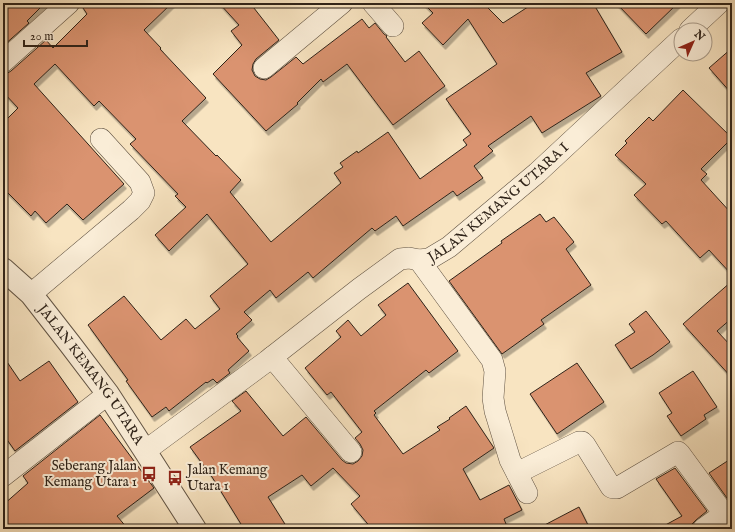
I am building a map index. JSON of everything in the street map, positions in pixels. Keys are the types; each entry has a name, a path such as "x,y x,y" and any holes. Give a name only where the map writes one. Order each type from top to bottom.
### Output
{"street":[{"path":"3,62 69,3"},
{"path":"264,68 318,13 342,3"},
{"path":"372,3 393,26"},
{"path":"699,22 719,3"},
{"name":"JALAN KEMANG UTARA I","path":"145,451 272,357 400,259 429,259 449,247 537,173 673,46"},
{"path":"32,294 132,210 140,201 144,193 140,182 101,139"},
{"path":"419,260 492,360 495,371 493,398 495,411 510,460 527,493"},
{"name":"JALAN KEMANG UTARA","path":"3,269 32,294 108,394 194,529"},
{"path":"272,357 351,452"},
{"path":"3,476 108,394"},
{"path":"517,473 578,442 582,442 611,487 617,488 678,452 729,517 703,529"}],"building":[{"path":"3,3 45,3 27,21 29,23 3,46"},
{"path":"81,3 172,3 144,30 206,98 182,121 241,180 230,192 271,242 341,183 334,173 343,167 340,163 357,151 358,153 388,132 420,179 467,145 463,140 471,134 446,99 497,64 468,19 443,45 422,23 433,13 423,3 484,3 503,23 534,3 593,3 622,52 586,73 601,96 542,133 531,116 488,146 493,151 474,166 483,178 457,196 453,191 403,226 396,216 375,231 372,228 313,278 308,272 276,298 270,290 244,312 252,320 236,334 249,351 228,370 230,373 217,383 213,379 207,383 206,382 169,411 166,407 152,417 126,381 128,380 88,325 124,296 161,340 186,319 195,329 220,309 210,296 248,264 207,214 169,251 155,235 186,207 175,196 178,194 130,144 136,139 99,101 94,106 55,64 34,84 124,184 83,220 67,204 46,223 35,211 31,216 3,188 3,123 18,108 3,92 3,74 11,71 46,40 53,48 87,14"},
{"path":"219,3 250,3 279,40 256,59 253,64 252,70 255,76 260,79 266,80 271,77 296,57 303,64 362,19 369,28 375,23 387,36 386,37 405,62 419,51 445,86 393,125 347,64 323,82 321,79 297,103 298,104 266,131 213,74 242,45 231,31 239,25"},
{"path":"616,3 678,3 646,34"},
{"path":"732,48 732,94 709,68"},
{"path":"683,90 732,138 701,169 707,174 701,180 732,214 732,275 709,250 700,258 666,221 662,224 634,195 646,184 615,155 627,143 625,141 649,117 653,121"},
{"path":"540,214 546,222 554,217 574,242 566,249 591,285 541,320 544,324 502,354 449,281 502,243 501,241"},
{"path":"732,281 732,318 717,331 732,347 732,378 683,324"},
{"path":"408,283 458,351 429,373 426,370 374,411 376,413 374,415 403,454 440,430 437,427 466,406 494,448 463,469 480,500 509,485 522,510 504,519 508,529 372,529 351,504 360,496 333,468 311,486 302,475 268,497 288,529 244,529 212,477 190,447 241,411 232,401 246,391 283,436 306,417 342,460 346,463 353,464 358,461 362,456 363,450 355,438 362,432 331,392 327,395 305,368 341,337 336,331 348,320 361,336 386,315 378,305"},
{"path":"646,311 670,342 631,369 615,345 635,332 629,324"},
{"path":"3,356 20,381 49,361 78,402 15,451 3,434"},
{"path":"577,363 604,402 557,434 530,394"},
{"path":"693,371 717,407 704,415 706,419 681,436 667,416 672,413 659,393"},
{"path":"100,415 154,488 117,516 128,529 3,529 3,505 28,483 23,476"},
{"path":"732,458 732,505 709,473"},
{"path":"675,468 707,511 692,524 691,529 658,529 682,516 656,479"},
{"path":"579,507 590,529 537,529"}],"place":[{"name":"Seberang Jalan Kemang Utara 1","path":"149,474"},
{"name":"Jalan Kemang Utara 1","path":"175,478"}]}
